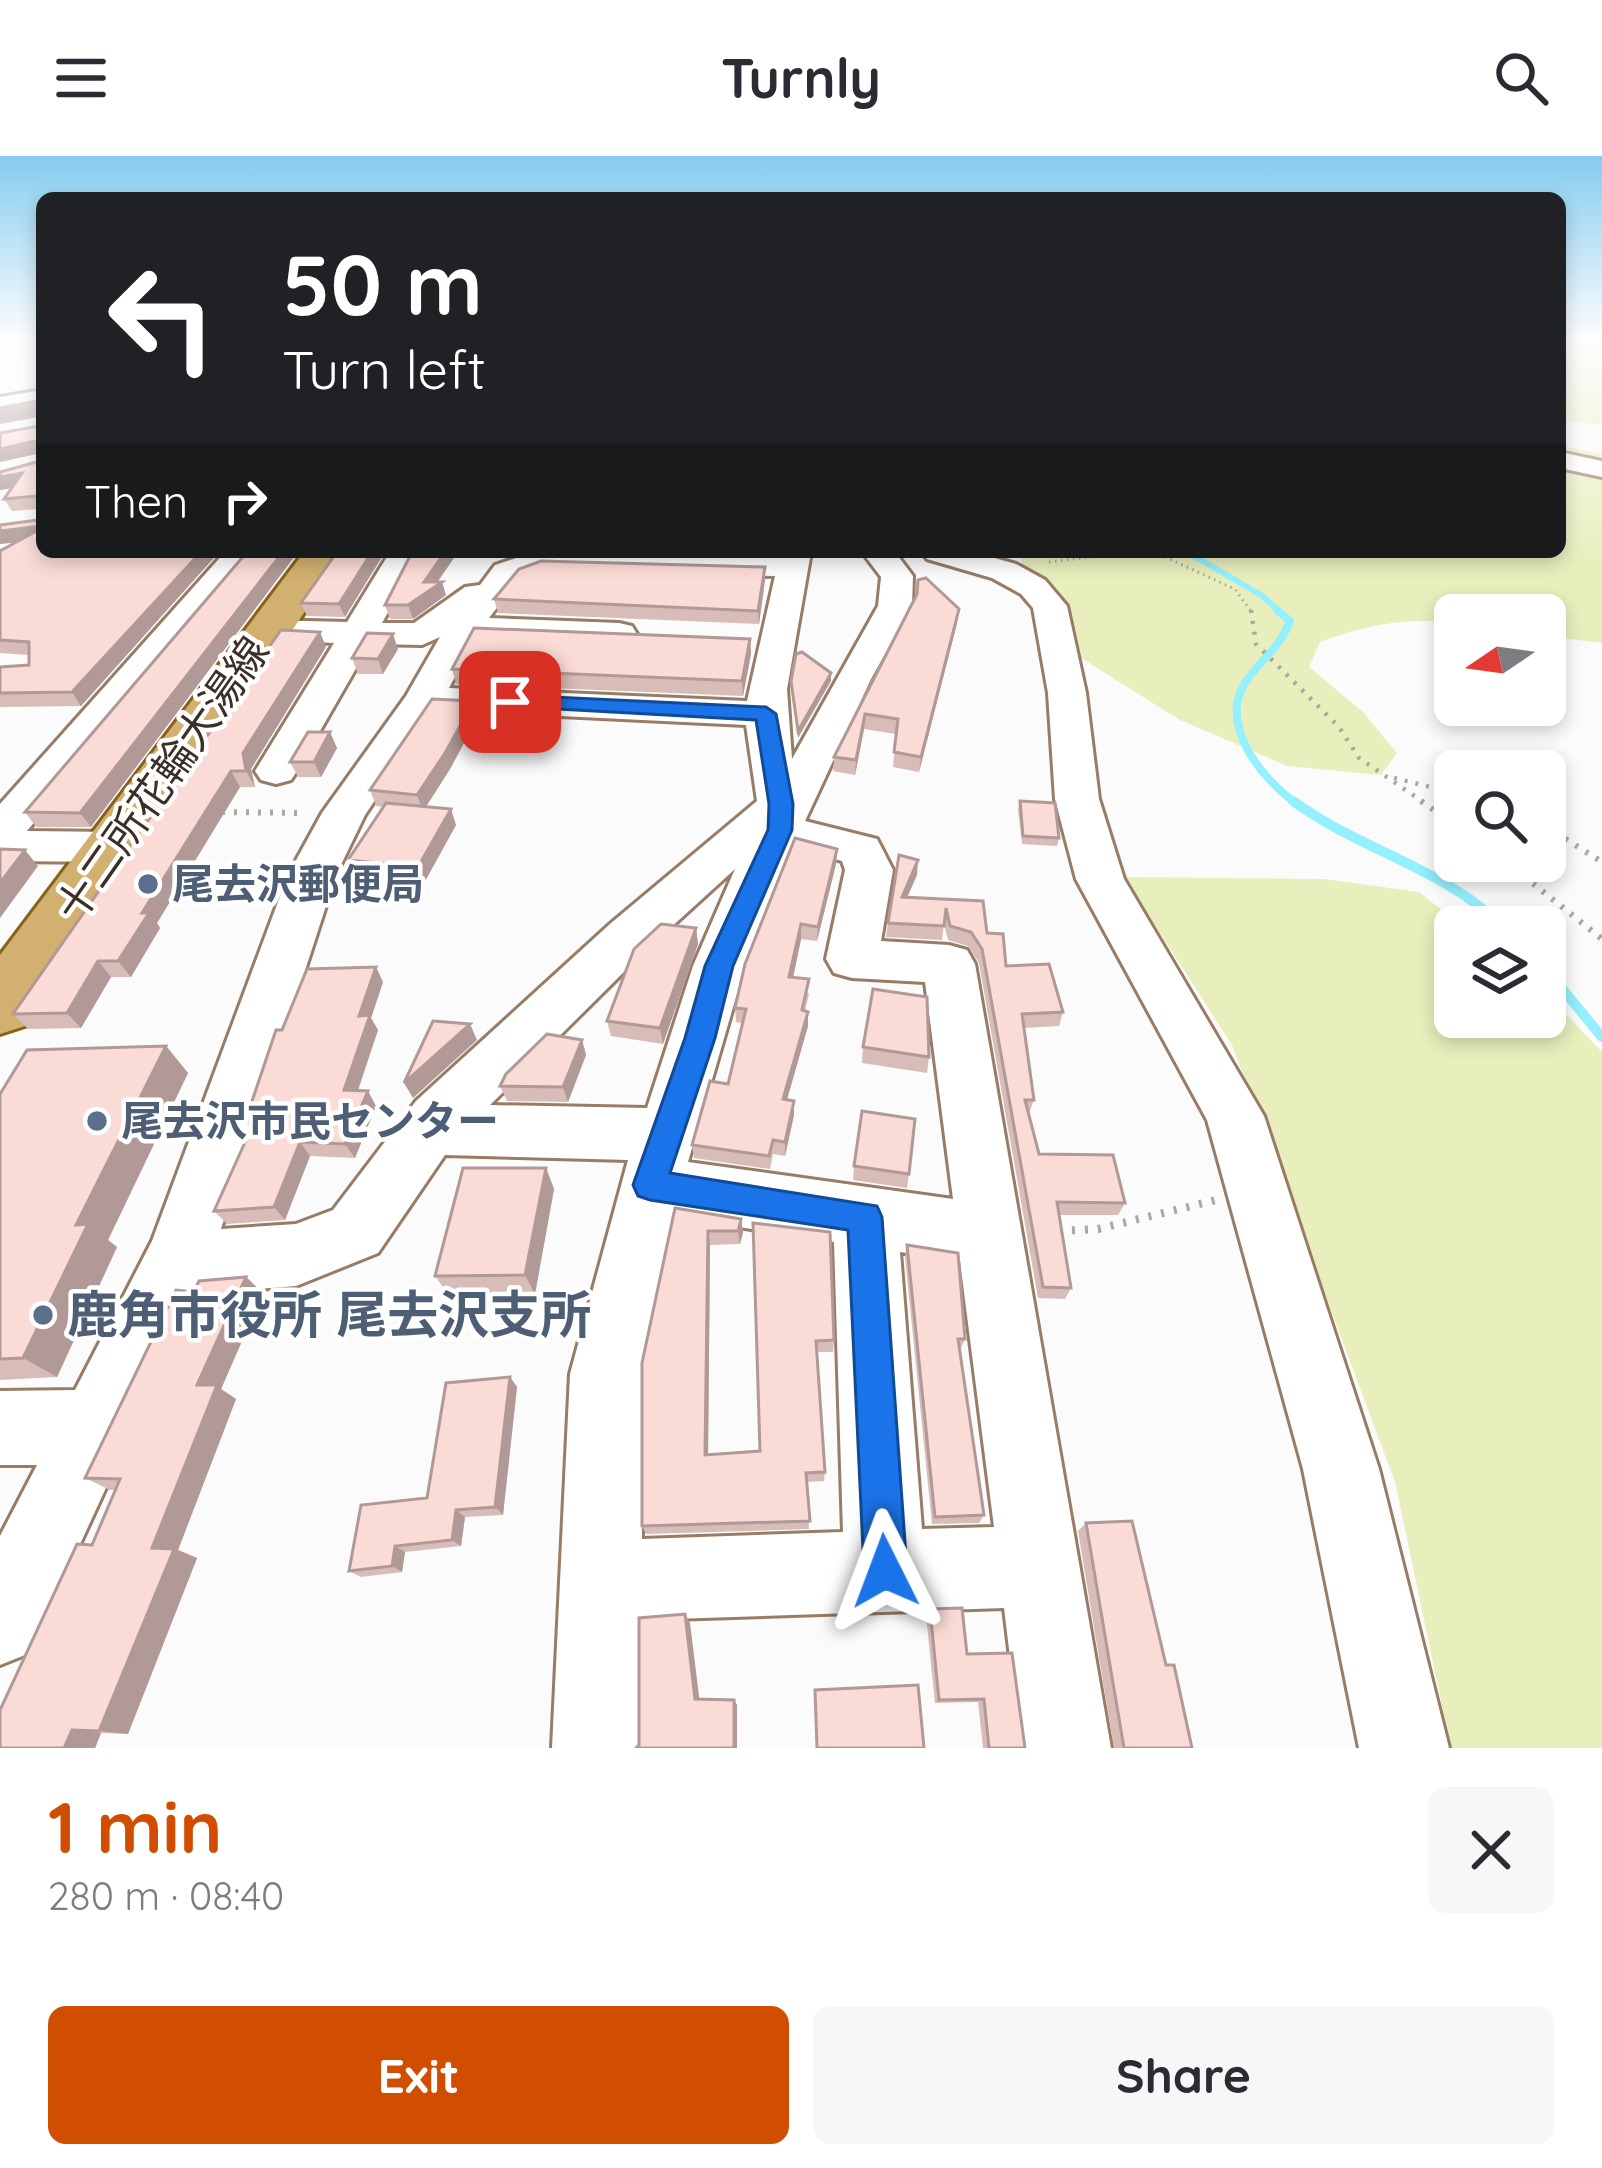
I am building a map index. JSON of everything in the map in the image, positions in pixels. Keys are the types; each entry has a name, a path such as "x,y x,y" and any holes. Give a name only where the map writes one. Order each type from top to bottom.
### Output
{"main road":[{"name":"十二所花輪大湯線","path":"0,1007 321,558"}],"street":[{"path":"1566,461 1602,469"},
{"path":"0,832 237,558"},
{"path":"276,771 402,558"},
{"path":"597,1748 606,1374 658,1160 719,966 781,817 895,606 897,576 883,558"},
{"path":"959,558 1004,571 1033,587 1050,606 1067,693 1077,799 1100,879 1234,1116 1341,1469 1404,1748"},
{"path":"267,631 422,634 507,572 540,560 794,560 763,640 766,714 781,817"},
{"path":"0,1623 175,1264 312,875 344,813 424,698 464,627 507,572"},
{"path":"464,627 655,635"},
{"path":"424,698 766,714"},
{"path":"175,1264 296,1256 355,1232 429,1129 628,937 781,817"},
{"path":"781,817 861,850 869,870 852,958 949,964 1066,1748"},
{"path":"0,846 127,829"},
{"path":"429,1129 658,1160 865,1217 989,1235"},
{"path":"865,1217 885,1571"},
{"path":"0,1428 95,1427"},
{"path":"603,1581 1036,1566"}],"path":[{"path":"1004,571 1092,558"},
{"path":"1167,558 1235,589 1251,606 1256,644 1340,727 1359,758 1434,810"},
{"path":"1391,778 1434,788"},
{"path":"127,829 344,813"},
{"path":"1566,839 1602,862"},
{"path":"1530,882 1602,939"},
{"path":"989,1235 1098,1229 1256,1193"}],"green space":[{"path":"1566,415 1602,415 1602,425 1566,421"},
{"path":"1566,446 1602,454 1602,643 1566,639 1566,594 1434,594 1434,622 1386,624 1320,642 1309,667 1363,712 1397,753 1381,775 1287,766 1178,719 1072,652 1023,591 1021,558 1566,558"},
{"path":"1124,877 1325,879 1419,892 1437,906 1434,1038 1566,1038 1566,1014 1602,1052 1602,1748 1451,1748 1395,1482 1232,1045"}],"building":[{"path":"36,427 36,442 0,449 0,433"},
{"path":"36,462 36,496 4,499 22,473 0,477 0,472"},
{"path":"36,520 36,527 0,531 0,525"},
{"path":"36,531 36,558 195,558 72,692 0,693 0,667 29,665 29,642 0,640 0,551"},
{"path":"242,558 278,558 80,813 25,812"},
{"path":"333,558 368,558 339,604 301,603"},
{"path":"409,558 441,558 424,582 442,582 408,605 385,605"},
{"path":"541,561 765,567 758,611 494,599 519,569"},
{"path":"926,578 959,609 921,757 894,752 898,719 865,714 856,760 834,757 917,594 918,580"},
{"path":"474,628 750,639 742,681 452,669"},
{"path":"281,630 320,632 243,753 246,771 231,771 142,913 149,913 118,961 98,961 67,1013 13,1014"},
{"path":"367,633 393,634 378,659 352,658"},
{"path":"802,652 831,673 798,731 791,681 796,654"},
{"path":"432,699 474,701 417,795 370,790"},
{"path":"308,732 330,732 314,762 290,762"},
{"path":"1020,801 1055,803 1059,838 1023,836"},
{"path":"386,803 451,809 418,867 348,860"},
{"path":"795,838 837,849 818,927 801,924 789,977 809,979 802,1010 808,1012 783,1099 794,1101 785,1142 773,1140 769,1156 692,1145 710,1081 728,1084 746,1009 735,1008 745,964"},
{"path":"0,849 25,850 0,883"},
{"path":"899,855 918,860 902,897 983,901 987,933 1003,934 1006,966 1049,964 1063,1012 1022,1014 1034,1100 1025,1100 1039,1154 1113,1155 1125,1203 1057,1202 1071,1288 1043,1287 982,949 971,932 950,926 946,908 944,926 888,923"},
{"path":"661,924 696,928 660,1028 607,1021 634,949"},
{"path":"376,967 359,1016 370,1015 344,1090 368,1091 345,1144 300,1142 274,1207 214,1211 251,1129 247,1116 276,1030 282,1030 307,969"},
{"path":"873,989 927,997 929,1057 863,1047"},
{"path":"433,1021 470,1024 404,1083"},
{"path":"547,1034 582,1040 563,1087 500,1086 506,1074"},
{"path":"166,1046 76,1225 88,1224 23,1358 0,1359 0,1094 27,1050"},
{"path":"862,1111 915,1119 909,1174 854,1166"},
{"path":"463,1168 546,1168 525,1275 435,1276"},
{"path":"675,1208 741,1219 738,1231 708,1231 705,1455 760,1451 753,1223 830,1232 834,1340 816,1341 825,1472 806,1473 810,1521 642,1526 642,1363"},
{"path":"907,1245 958,1253 965,1339 958,1339 984,1515 935,1517"},
{"path":"246,1277 197,1385 217,1385 152,1548 174,1549 99,1731 72,1730 64,1748 0,1748 0,1710 77,1544 92,1545 120,1479 85,1478 176,1290 194,1292 199,1281"},
{"path":"510,1377 495,1507 456,1510 452,1540 395,1546 392,1566 349,1571 361,1505 427,1498 446,1383"},
{"path":"1132,1521 1166,1665 1174,1665 1192,1748 1124,1748 1086,1523"},
{"path":"962,1608 967,1654 1012,1653 1025,1748 989,1748 984,1699 939,1700 930,1609"},
{"path":"685,1614 695,1699 734,1700 734,1748 636,1748 639,1618"},
{"path":"918,1685 924,1748 817,1748 815,1690"}],"waterway":[{"path":"1197,558 1261,595 1281,613"},
{"path":"1277,610 1290,621 1245,683 1237,717 1258,767 1295,803"},
{"path":"1295,803 1479,906"},
{"path":"1566,993 1602,1037"}],"place":[{"name":"尾去沢郵便局","path":"148,884"},
{"name":"尾去沢市民センター","path":"97,1121"},
{"name":"鹿角市役所 尾去沢支所","path":"43,1315"}],"route":[{"path":"510,702 766,714 781,804 780,830 719,966 650,1185 865,1217 885,1571"}]}
